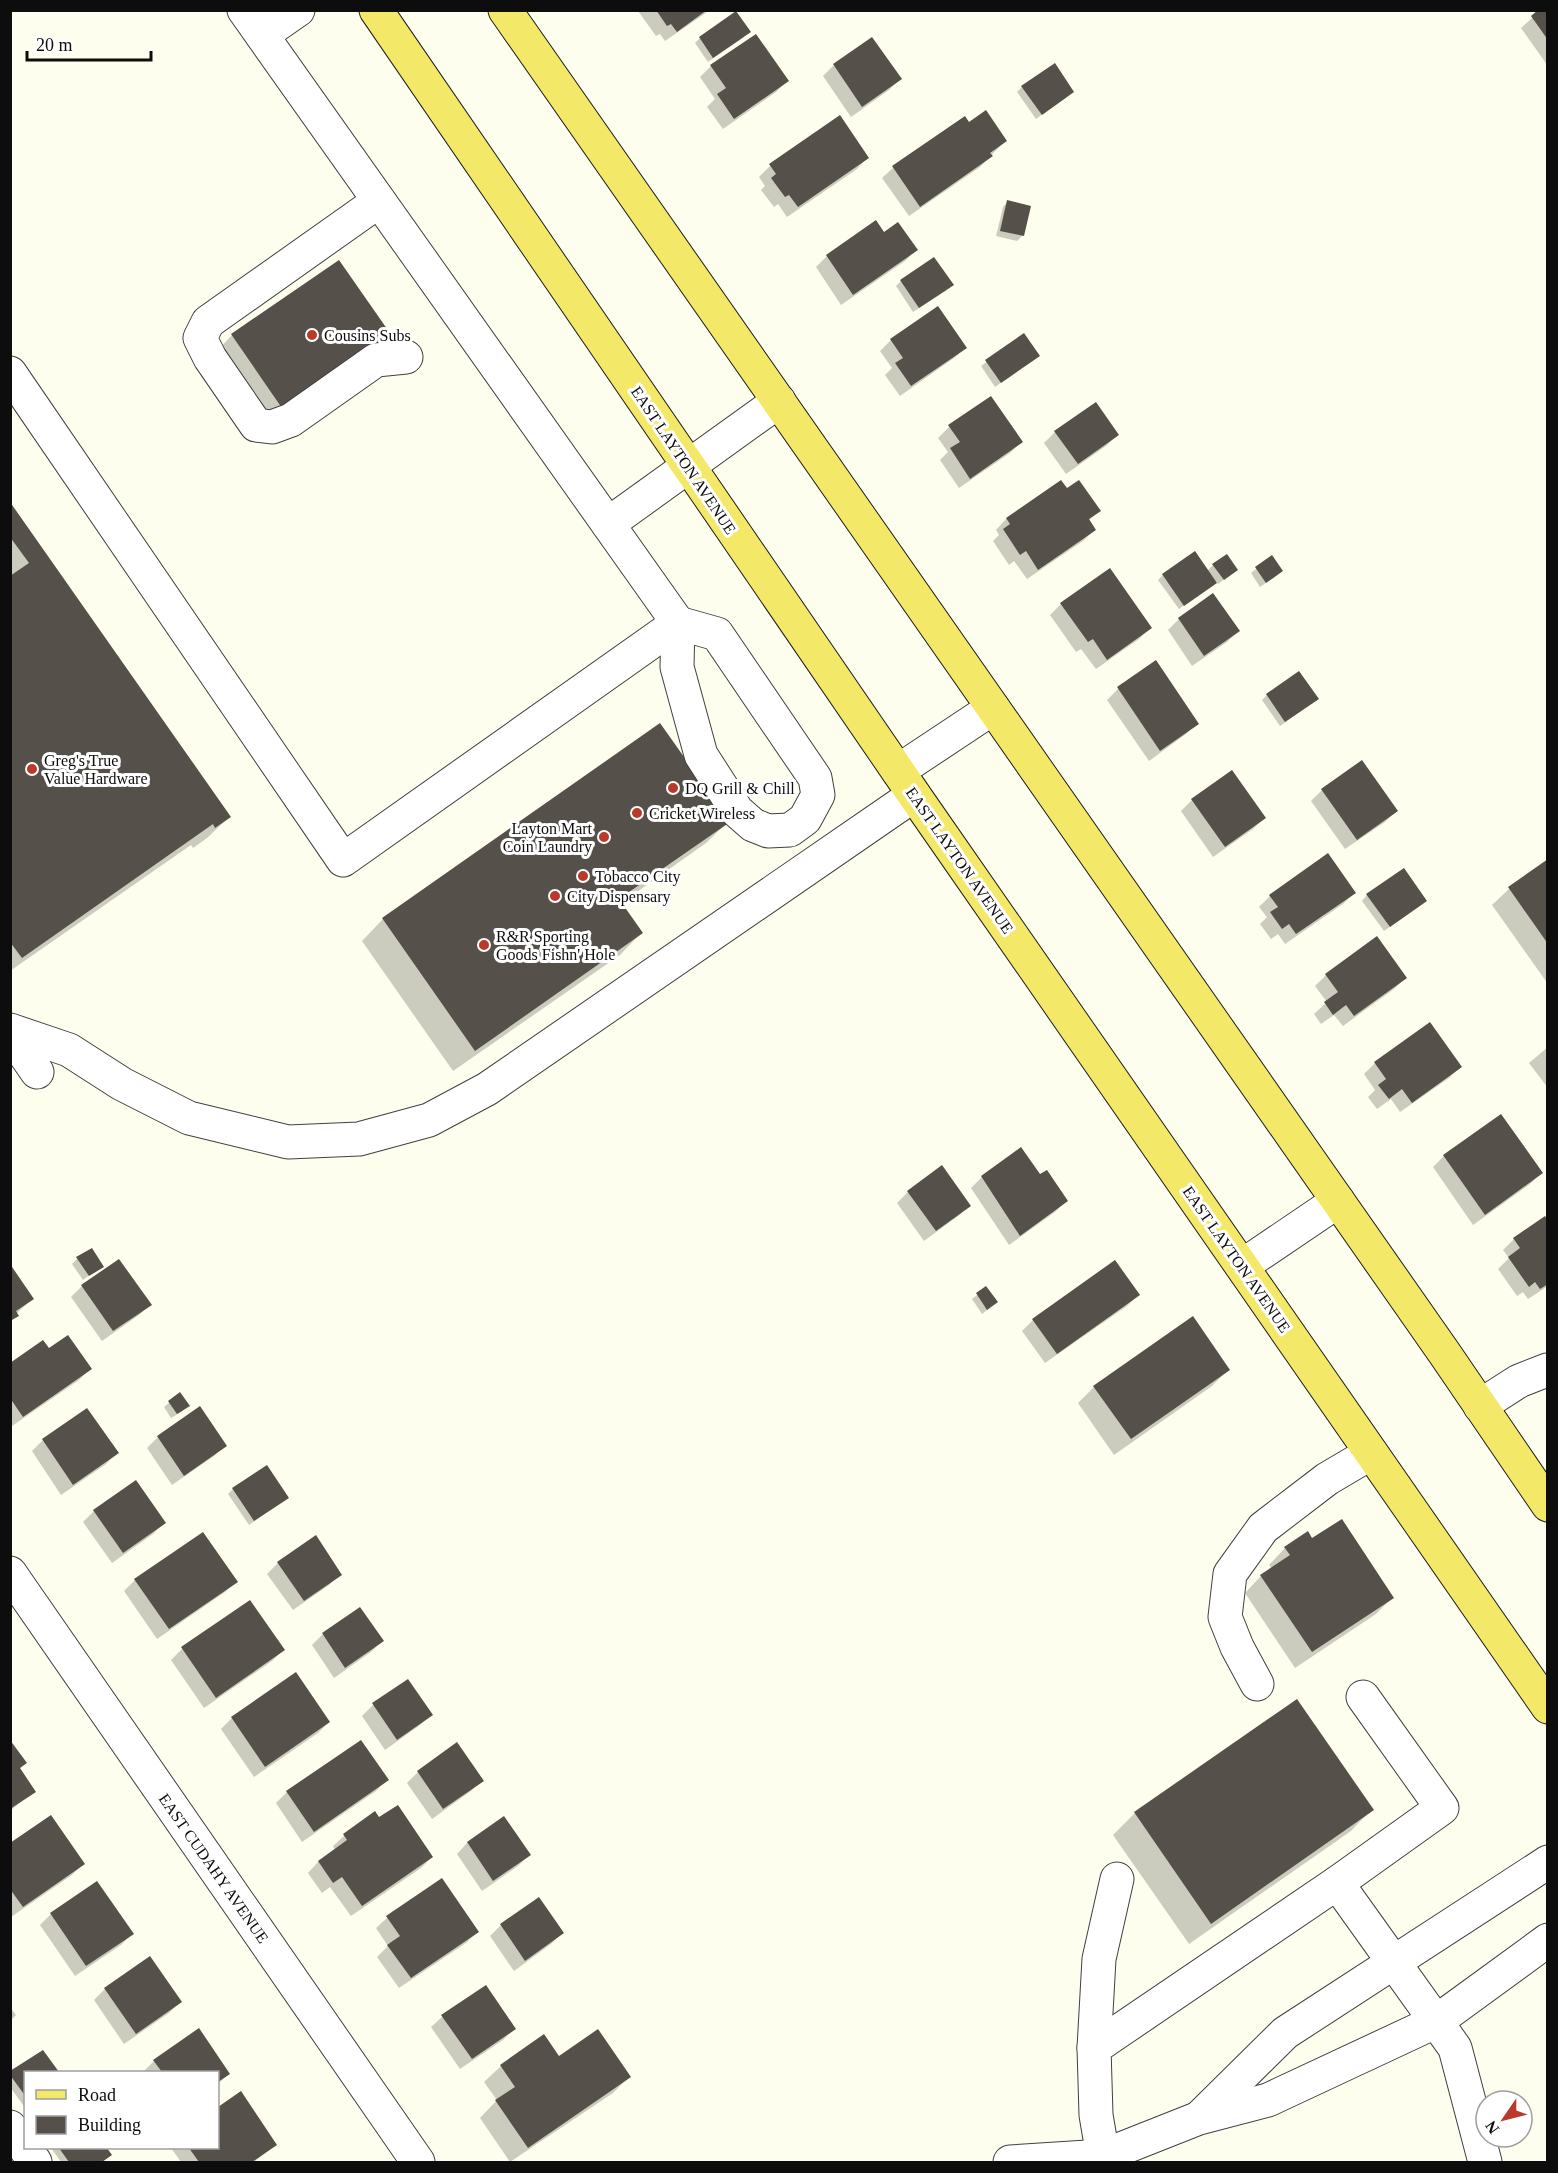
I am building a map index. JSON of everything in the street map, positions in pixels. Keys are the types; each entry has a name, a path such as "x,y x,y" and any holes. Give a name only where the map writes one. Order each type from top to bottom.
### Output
{"main road":[{"name":"EAST LAYTON AVENUE","path":"376,10 906,783 1548,1707"},
{"path":"505,10 1548,1505"}],"street":[{"path":"298,10 253,23 678,623 677,667 701,755 737,811 753,825 768,831 790,830 805,819 818,795 815,778 717,634 678,623"},
{"path":"379,201 208,322 200,338 210,358 256,425 273,427 291,420 376,360 406,357"},
{"path":"10,373 343,860 678,623"},
{"path":"608,524 778,401"},
{"path":"10,1031 69,1050 123,1084 189,1118 288,1142 359,1139 429,1120 487,1089 906,783 993,708"},
{"path":"10,1031 37,1072"},
{"path":"1242,1266 1338,1201"},
{"path":"1479,1406 1519,1381 1547,1370"},
{"path":"1257,1684 1237,1647 1225,1617 1230,1574 1263,1528 1327,1479 1371,1453"},
{"name":"EAST CUDAHY AVENUE","path":"10,1573 418,2163"},
{"path":"1094,2048 1337,1883 1442,1808 1363,1697"},
{"path":"1199,2118 1285,2033 1548,1862"},
{"path":"1103,2159 1096,2115 1094,2048 1099,1959 1117,1879"},
{"path":"1337,1883 1455,2048 1485,2163"},
{"path":"1010,2163 1103,2159 1199,2118 1268,2100 1437,2021 1548,1940"},
{"path":"10,2127 24,2147"},
{"path":"25,2149 35,2163"}],"building":[{"path":"656,10 707,10 677,32 671,24 667,26"},
{"path":"1538,10 1548,10 1548,40 1531,16"},
{"path":"736,11 751,32 713,58 699,37"},
{"path":"756,34 789,81 734,119 717,94 726,88 710,65"},
{"path":"872,37 902,79 862,107 833,64"},
{"path":"1055,63 1074,92 1042,115 1021,86"},
{"path":"986,110 1007,141 990,153 993,156 920,207 892,166 965,116 969,122"},
{"path":"840,115 869,158 798,207 789,195 785,197 771,178 776,174 769,164"},
{"path":"1007,200 1031,206 1024,236 1000,231"},
{"path":"876,220 884,232 898,222 918,250 853,295 826,255"},
{"path":"934,257 954,285 919,308 900,280"},
{"name":"Cousins Subs","path":"339,260 392,336 284,411 231,334"},
{"path":"938,306 967,348 911,386 895,363 903,358 890,339"},
{"path":"1024,333 1040,356 1001,383 985,360"},
{"path":"991,396 1023,442 970,479 950,448 960,442 948,425"},
{"path":"1096,402 1119,435 1078,464 1054,431"},
{"path":"1061,480 1067,488 1079,480 1101,511 1089,519 1096,530 1038,570 1026,551 1020,555 1003,529 1010,524 1006,518"},
{"path":"10,502 231,817 215,828 213,824 22,958 10,942 10,576 29,563 10,537"},
{"path":"1195,551 1217,583 1184,606 1162,574"},
{"path":"1227,554 1238,570 1224,580 1212,564"},
{"path":"1272,555 1283,571 1266,583 1255,567"},
{"path":"1110,568 1152,628 1107,660 1093,639 1088,642 1060,603"},
{"path":"1213,593 1240,631 1204,656 1178,618"},
{"path":"1156,660 1199,724 1160,751 1117,687"},
{"path":"1299,671 1319,699 1285,722 1266,694"},
{"path":"660,723 730,822 619,899 643,933 475,1051 382,918"},
{"path":"1362,760 1398,811 1357,840 1321,789"},
{"path":"1232,770 1266,818 1225,847 1191,799"},
{"path":"1328,853 1356,893 1296,934 1289,924 1282,929 1270,912 1278,907 1269,895"},
{"path":"1548,859 1548,944 1508,887"},
{"path":"1404,868 1427,901 1390,927 1366,894"},
{"path":"1377,936 1407,978 1354,1016 1346,1005 1333,1015 1324,1002 1338,992 1325,974"},
{"path":"1430,1022 1462,1067 1412,1103 1402,1089 1389,1099 1378,1085 1386,1079 1374,1062"},
{"path":"1501,1114 1543,1173 1485,1215 1443,1155"},
{"path":"1021,1147 1040,1174 1047,1170 1068,1201 1020,1236 981,1176"},
{"path":"942,1165 971,1206 936,1231 907,1191"},
{"path":"1545,1216 1548,1220 1548,1284 1540,1289 1535,1282 1529,1287 1508,1257 1520,1248 1513,1238"},
{"path":"92,1248 104,1267 89,1276 76,1257"},
{"path":"119,1259 152,1305 113,1331 81,1285"},
{"path":"1115,1260 1140,1295 1057,1354 1032,1319"},
{"path":"10,1264 34,1299 16,1311 19,1316 10,1321"},
{"path":"986,1286 998,1302 987,1310 976,1293"},
{"path":"1193,1316 1230,1370 1131,1439 1093,1386"},
{"path":"68,1335 92,1369 23,1417 10,1398 10,1363 43,1340 49,1348"},
{"path":"180,1392 190,1406 177,1414 168,1401"},
{"path":"200,1406 227,1446 184,1476 157,1436"},
{"path":"87,1408 119,1453 73,1485 42,1439"},
{"path":"267,1465 289,1498 254,1521 232,1488"},
{"path":"136,1480 166,1523 123,1553 93,1510"},
{"path":"1342,1519 1394,1598 1312,1652 1260,1575 1290,1555 1284,1547 1308,1531 1312,1538"},
{"path":"203,1532 238,1582 169,1629 134,1579"},
{"path":"316,1535 342,1575 304,1601 277,1562"},
{"path":"250,1600 285,1650 216,1698 181,1647"},
{"path":"360,1607 384,1641 345,1668 322,1633"},
{"path":"296,1672 330,1722 265,1767 231,1717"},
{"path":"408,1679 433,1715 397,1740 372,1703"},
{"path":"1297,1699 1374,1810 1211,1924 1134,1812"},
{"path":"10,1740 27,1763 20,1768 36,1792 10,1809"},
{"path":"361,1740 389,1780 314,1832 286,1791"},
{"path":"457,1742 484,1781 443,1809 417,1771"},
{"path":"398,1805 433,1857 362,1906 342,1877 333,1883 318,1861 347,1840 343,1834 375,1811 379,1817"},
{"path":"51,1815 85,1864 23,1907 10,1889 10,1843"},
{"path":"504,1816 531,1855 493,1881 467,1842"},
{"path":"442,1878 479,1932 411,1978 387,1945 400,1936 386,1916"},
{"path":"97,1881 134,1934 86,1966 50,1913"},
{"path":"539,1897 564,1933 525,1961 500,1924"},
{"path":"150,1956 182,2002 136,2034 104,1988"},
{"path":"486,1985 516,2029 472,2059 441,2015"},
{"path":"199,2028 230,2074 219,2081 219,2071 161,2071 153,2060"},
{"path":"598,2029 631,2077 528,2148 495,2100 515,2087 500,2065 544,2034 559,2056"},
{"path":"43,2050 58,2071 24,2071 24,2094 10,2075 10,2071"},
{"path":"241,2091 277,2145 252,2162 199,2162 190,2149 219,2149 219,2106"},
{"path":"60,2149 108,2149 112,2155 102,2162 69,2162"}],"place":[{"name":"Cousins Subs","path":"312,335"},
{"name":"Greg's True Value Hardware","path":"32,769"},
{"name":"DQ Grill & Chill","path":"673,788"},
{"name":"Cricket Wireless","path":"637,813"},
{"name":"Layton Mart Coin Laundry","path":"604,837"},
{"name":"Tobacco City","path":"583,876"},
{"name":"City Dispensary","path":"555,896"},
{"name":"R&R Sporting Goods Fishn' Hole","path":"484,945"}]}
